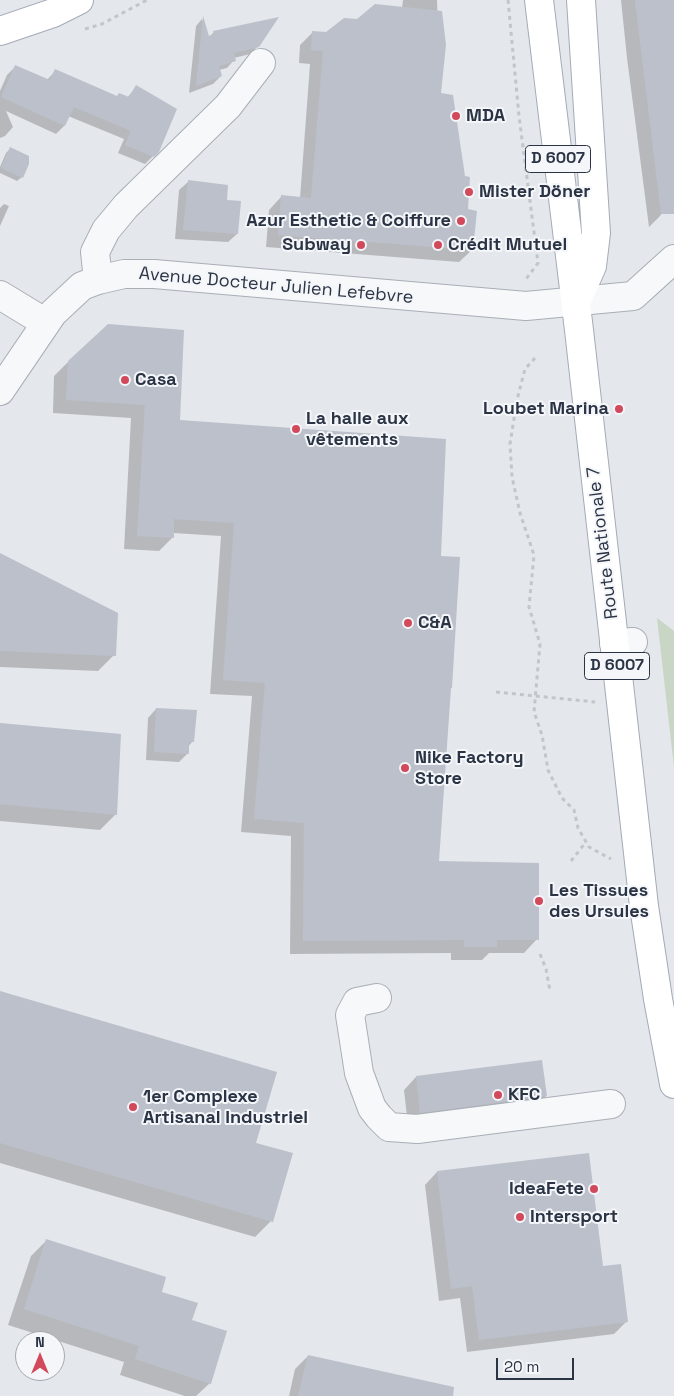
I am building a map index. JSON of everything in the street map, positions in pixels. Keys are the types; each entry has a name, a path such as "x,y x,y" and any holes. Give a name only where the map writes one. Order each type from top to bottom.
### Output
{"main road":[{"path":"0,30 53,14 79,0"},
{"name":"Route Nationale 7","path":"539,0 576,302 624,643 644,906 658,999 674,1084"},
{"path":"576,302 592,266 596,234 582,0"}],"street":[{"path":"98,280 95,252 106,230 126,206 228,106 261,63"},
{"name":"Avenue Docteur Julien Lefebvre","path":"3,380 53,313 82,286 124,274 154,274 526,306 632,296 672,263 674,259"},
{"path":"0,295 46,323"},
{"path":"377,998 357,1002 350,1015 359,1073 372,1108 378,1117 389,1127 417,1129 611,1104"}],"path":[{"path":"508,0 519,116 538,263 522,284 526,306"},
{"path":"535,358 525,369 517,400 510,444 512,477 520,513 534,555 529,607 540,644 534,712 542,735 548,770 562,798 574,810 578,828 589,847 616,861"},
{"path":"496,692 600,703"},
{"path":"571,861 586,842"},
{"path":"540,954 546,969 550,992"}],"green space":[{"path":"657,618 674,631 674,767"}],"building":[{"path":"635,0 674,0 674,214 661,214"},
{"path":"375,4 442,11 446,45 441,93 453,95 465,176 470,177 468,209 477,211 473,250 278,235 281,195 311,198 323,51 311,50 312,31 326,32 344,18 357,19"},
{"path":"203,16 209,36 214,34 213,31 279,17 259,47 234,53 236,61 219,66 222,76 196,86"},
{"path":"15,65 50,80 55,69 117,96 119,93 129,97 136,85 177,109 159,152 154,157 125,145 131,131 74,107 65,126 1,97"},
{"path":"10,147 29,156 29,164 23,178 1,168"},
{"path":"188,180 228,185 227,200 241,201 238,234 183,230"},
{"path":"108,324 184,330 180,420 446,439 441,556 460,557 439,861 539,863 539,940 497,940 497,947 464,947 464,940 303,941 304,823 254,819 265,683 223,680 234,523 174,519 174,538 137,536 145,405 66,400 68,361"},
{"path":"0,553 118,613 116,656 0,651"},
{"path":"156,708 197,710 194,742 189,742 189,754 154,752"},
{"path":"0,723 121,734 117,815 0,804"},
{"name":"1er Complexe Artisanal Industriel","path":"0,991 277,1072 256,1143 293,1153 273,1222 0,1143"},
{"path":"542,1060 547,1096 420,1113 416,1076"},
{"name":"Intersport","path":"589,1153 603,1266 621,1264 628,1322 479,1340 472,1286 451,1289 437,1171"},
{"path":"46,1239 166,1277 162,1292 198,1303 192,1320 227,1331 211,1384 135,1359 139,1346 24,1309"},
{"path":"308,1355 454,1387 453,1396 298,1396"}],"place":[{"name":"MDA","path":"456,116"},
{"name":"Mister Döner","path":"469,192"},
{"name":"Azur Esthetic & Coiffure","path":"461,221"},
{"name":"Subway","path":"361,245"},
{"name":"Crédit Mutuel","path":"438,245"},
{"name":"Casa","path":"125,380"},
{"name":"Loubet Marina","path":"619,409"},
{"name":"La halle aux vêtements","path":"296,429"},
{"name":"C&A","path":"408,623"},
{"name":"Nike Factory Store","path":"405,768"},
{"name":"Les Tissues des Ursules","path":"539,901"},
{"name":"KFC","path":"498,1095"},
{"name":"1er Complexe Artisanal Industriel","path":"133,1107"},
{"name":"IdeaFete","path":"594,1189"},
{"name":"Intersport","path":"520,1217"}]}
